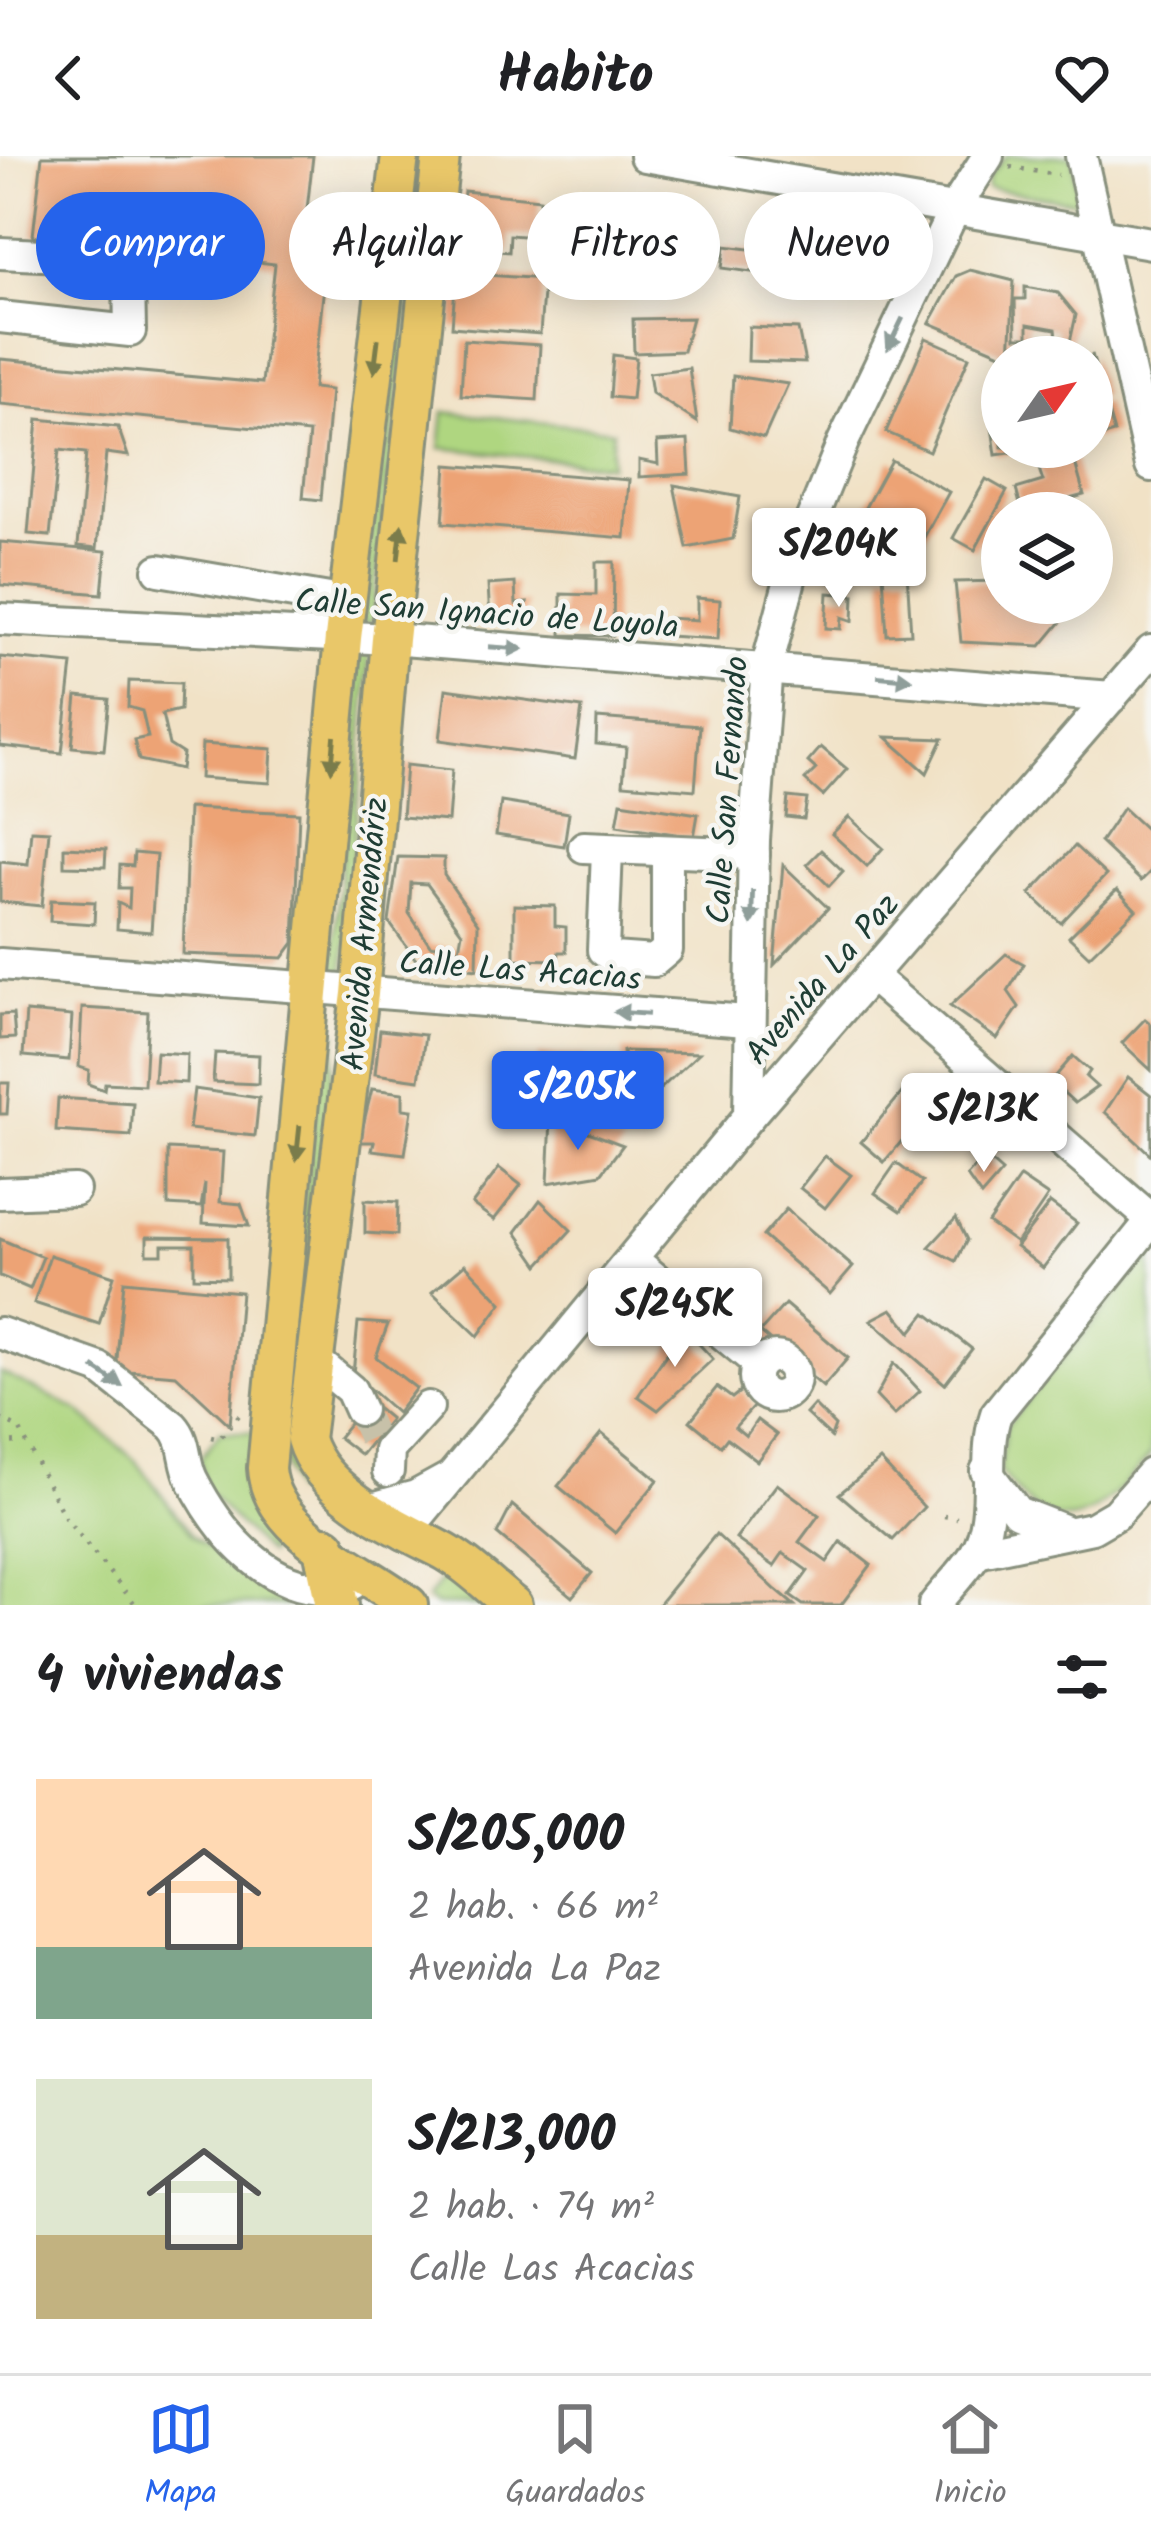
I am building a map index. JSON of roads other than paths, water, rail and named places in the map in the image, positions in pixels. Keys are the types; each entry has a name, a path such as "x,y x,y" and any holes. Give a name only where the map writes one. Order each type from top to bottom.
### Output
{"main road":[{"name":"Avenida Armendáriz","path":"400,156 345,620 266,1468 277,1506 343,1574 409,1605"},
{"name":"Avenida Armendáriz","path":"442,156 390,640 360,994 305,1439 319,1471 440,1549 513,1605"},
{"path":"329,1512 387,1515 399,1553 343,1574 329,1512"}],"street":[{"path":"645,156 1151,243"},
{"name":"Calle San Fernando","path":"749,1117 747,1021 767,666 796,557 843,442 955,208 993,160"},
{"path":"1070,166 1098,234 1151,466"},
{"path":"0,253 104,258 129,278 130,331 0,316"},
{"path":"158,571 345,620"},
{"name":"Calle San Ignacio de Loyola","path":"0,619 345,620 390,640 767,666 1112,697"},
{"name":"Avenida La Paz","path":"387,1515 461,1468 749,1117 1151,651"},
{"path":"667,852 667,950 654,961 613,958 603,950 596,848 754,854"},
{"name":"Calle Las Acacias","path":"0,964 747,1021"},
{"path":"870,975 1151,1220 996,1414 986,1442 985,1521 976,1552 934,1605"},
{"path":"0,1193 74,1190"},
{"path":"632,1259 759,1364"},
{"path":"0,1333 99,1369 173,1426 182,1436 188,1473 226,1532 285,1584 343,1574"},
{"path":"314,1359 351,1390 360,1410"},
{"path":"387,1515 389,1450 428,1407"},
{"path":"374,1440 388,1471"},
{"path":"986,1471 1017,1512 1043,1526 1073,1532"},
{"path":"976,1552 1073,1532 1116,1514 1151,1474"}],"tunnel":[{"path":"360,1410 374,1440"}]}
